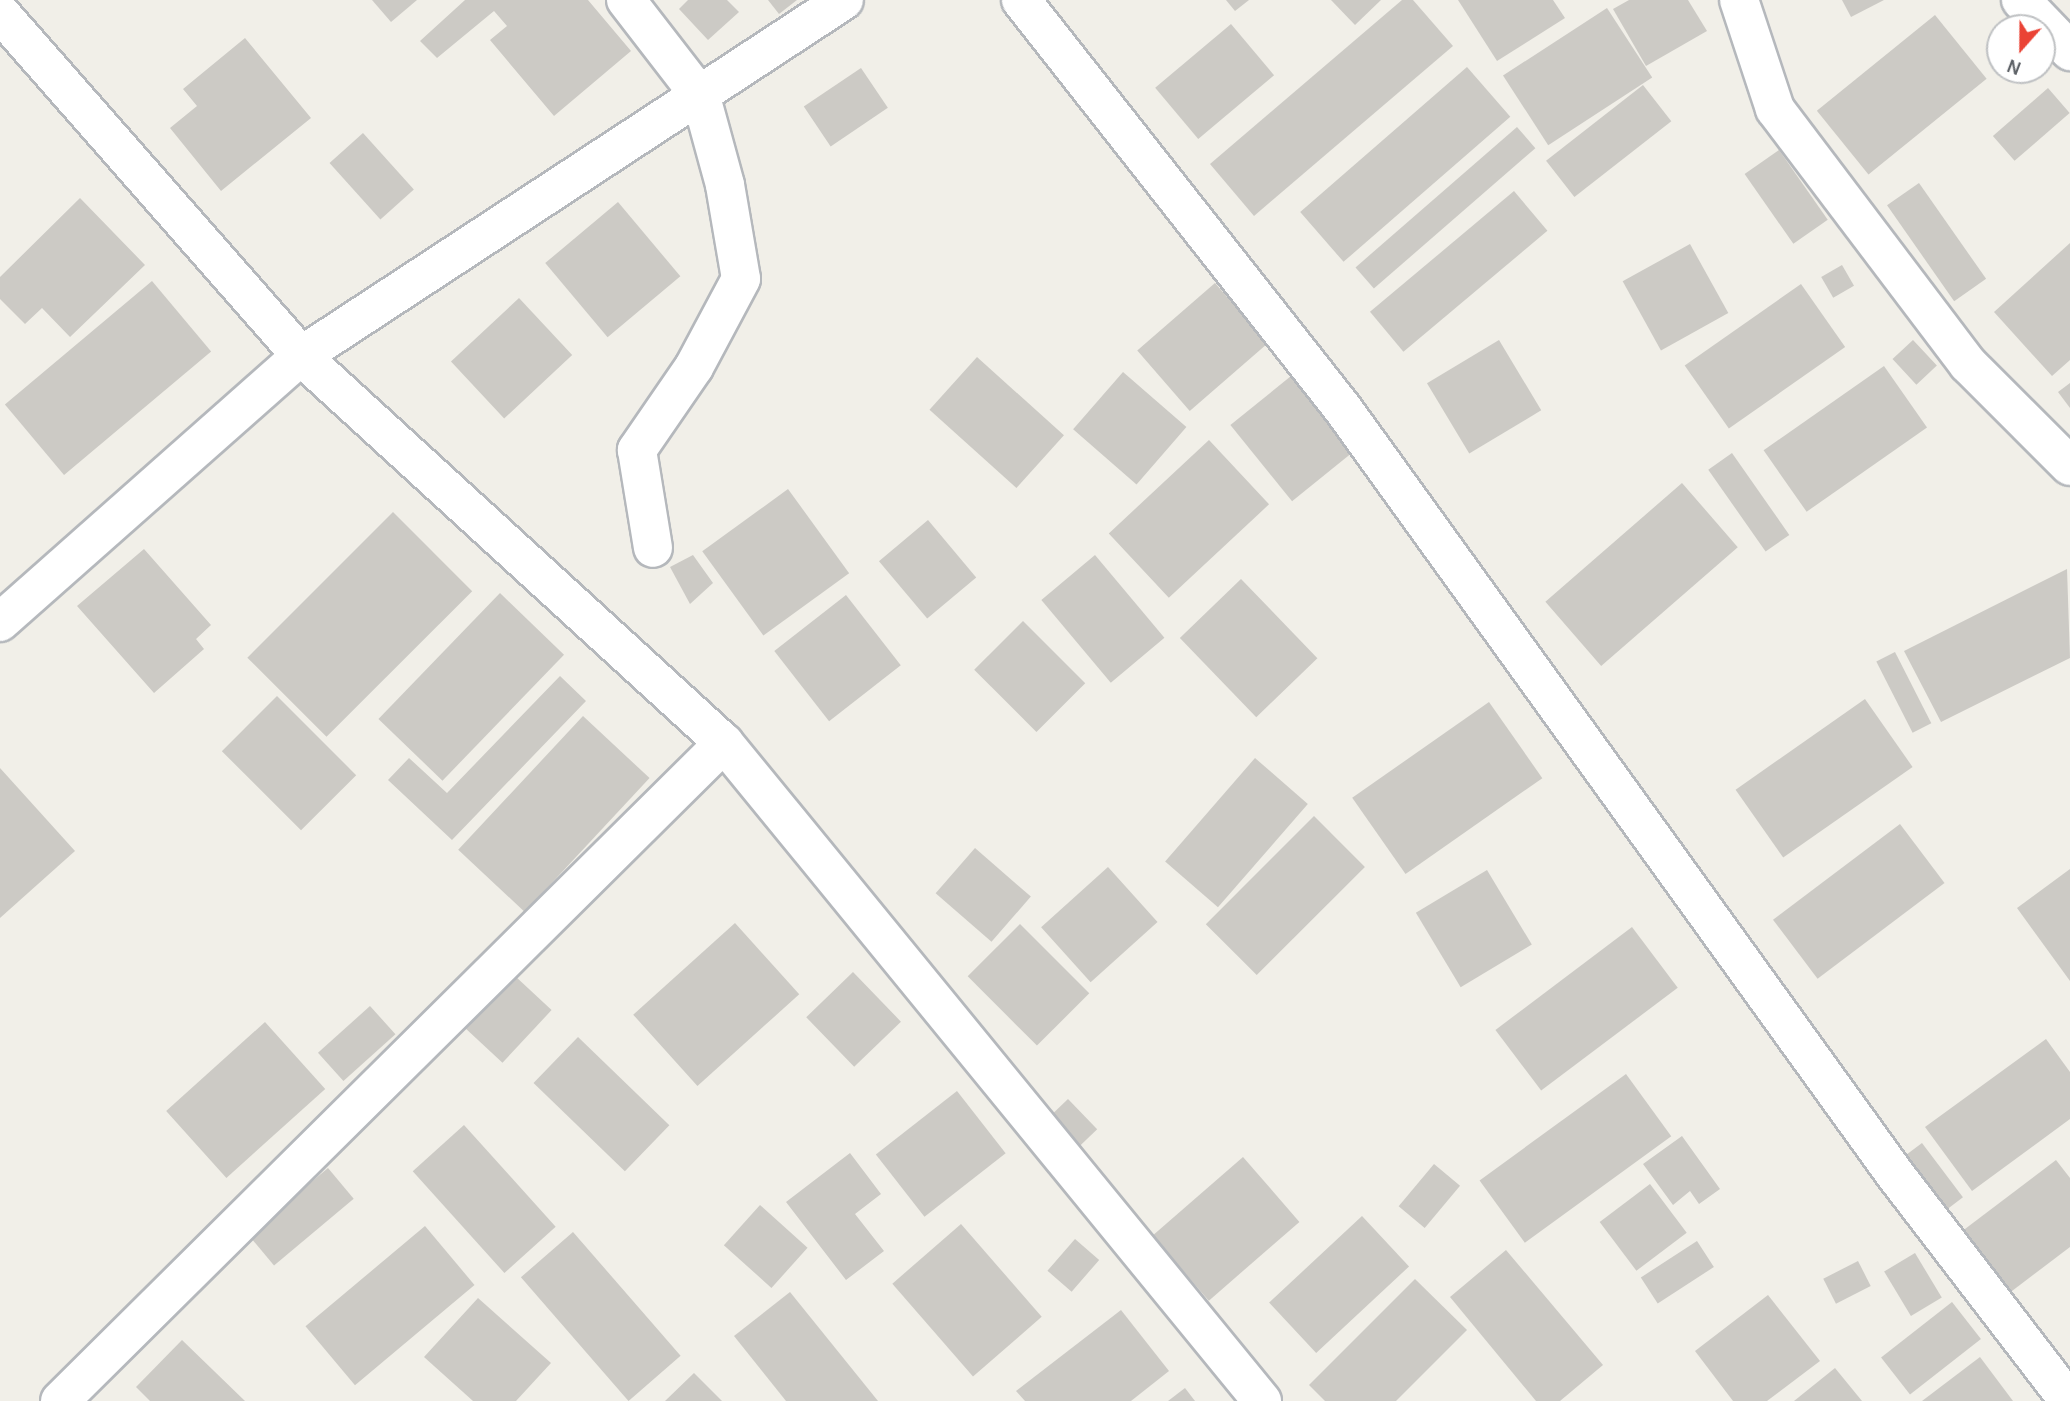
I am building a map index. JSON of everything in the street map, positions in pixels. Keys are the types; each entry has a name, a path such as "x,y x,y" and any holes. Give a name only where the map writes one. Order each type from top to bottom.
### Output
{"street":[{"path":"626,0 701,97 725,186 741,279 694,367 637,450 653,548"},
{"path":"0,622 301,356 701,97 844,0"},
{"path":"1021,0 1343,409 1894,1174 2069,1401"},
{"path":"1739,0 1775,109 1968,364 2070,466"},
{"path":"2021,0 2070,51"},
{"path":"0,13 301,356 724,743 1262,1401"},
{"path":"60,1401 724,743"}],"building":[{"path":"372,0 417,0 391,22"},
{"path":"465,0 588,0 631,51 554,116 490,40 507,26 494,11 437,58 420,41"},
{"path":"688,0 727,0 739,12 708,40 679,9"},
{"path":"768,0 797,0 779,14"},
{"path":"1226,0 1249,0 1235,11"},
{"path":"1331,0 1381,0 1355,25"},
{"path":"1402,0 1413,0 1453,46 1254,216 1210,164"},
{"path":"1458,0 1553,0 1565,18 1497,61"},
{"path":"1629,0 1688,0 1707,31 1646,66 1613,9"},
{"path":"1842,0 1884,0 1851,17"},
{"path":"1607,8 1652,78 1548,145 1503,76"},
{"path":"1935,15 1986,79 1868,174 1817,111"},
{"path":"1231,24 1274,75 1198,139 1155,88"},
{"path":"245,38 311,118 221,191 170,128 197,106 183,89"},
{"path":"1467,67 1510,117 1344,262 1300,212"},
{"path":"861,68 888,108 831,146 804,107"},
{"path":"1643,85 1671,121 1574,197 1546,161"},
{"path":"2048,88 2070,113 2015,161 1993,136"},
{"path":"1517,127 1535,148 1374,289 1355,267"},
{"path":"363,133 414,189 380,220 330,163"},
{"path":"1779,150 1828,220 1793,244 1745,174"},
{"path":"1919,183 1986,279 1954,301 1887,205"},
{"path":"1514,191 1547,231 1403,352 1370,312"},
{"path":"80,198 145,265 70,337 42,308 25,324 0,299 0,277"},
{"path":"618,202 680,276 608,337 545,263"},
{"path":"2070,243 2070,360 2052,376 1994,312"},
{"path":"1690,244 1728,313 1661,350 1623,281"},
{"path":"1842,265 1854,286 1833,298 1821,277"},
{"path":"152,281 211,351 64,475 5,404"},
{"path":"1215,283 1267,343 1190,411 1137,351"},
{"path":"1801,284 1845,347 1729,429 1685,365"},
{"path":"519,298 572,355 504,418 451,361"},
{"path":"1499,340 1541,410 1469,454 1427,383"},
{"path":"1913,340 1937,366 1916,385 1893,359"},
{"path":"977,357 1064,435 1016,488 929,410"},
{"path":"1884,366 1927,427 1807,512 1764,450"},
{"path":"1123,372 1186,427 1137,484 1073,429"},
{"path":"1291,376 1353,452 1292,501 1230,425"},
{"path":"2070,383 2070,408 2058,392"},
{"path":"1209,440 1269,504 1169,598 1109,533"},
{"path":"1732,453 1789,535 1766,552 1708,470"},
{"path":"1682,483 1738,547 1601,666 1545,602"},
{"path":"788,489 849,573 763,635 702,551"},
{"path":"393,512 472,591 327,737 247,658"},
{"path":"928,520 976,577 927,619 879,561"},
{"path":"144,549 211,625 196,639 204,649 154,693 77,606"},
{"path":"693,555 713,583 690,604 670,567"},
{"path":"1095,555 1164,638 1111,683 1041,600"},
{"path":"2067,569 2070,658 1941,722 1904,651"},
{"path":"1241,579 1317,658 1256,717 1180,638"},
{"path":"500,593 564,655 442,781 378,719"},
{"path":"846,595 901,665 829,721 774,651"},
{"path":"1023,621 1085,683 1036,732 974,670"},
{"path":"1895,652 1931,723 1913,733 1876,662"},
{"path":"560,676 586,701 452,840 388,780 409,758 447,793"},
{"path":"277,696 356,775 301,830 222,751"},
{"path":"1865,699 1913,767 1783,858 1736,790"},
{"path":"1489,702 1542,778 1406,874 1352,798"},
{"path":"583,716 650,778 525,912 458,850"},
{"path":"1255,758 1308,804 1218,907 1165,861"},
{"path":"0,768 75,851 0,918"},
{"path":"1314,816 1365,867 1257,975 1206,924"},
{"path":"1900,824 1945,883 1818,979 1773,920"},
{"path":"975,848 1031,897 991,942 936,893"},
{"path":"1108,867 1158,922 1091,982 1041,927"},
{"path":"2070,869 2070,981 2017,908"},
{"path":"1487,870 1532,945 1461,987 1416,913"},
{"path":"735,923 799,994 697,1086 633,1015"},
{"path":"1020,924 1089,993 1037,1046 968,976"},
{"path":"1632,927 1678,988 1541,1091 1495,1030"},
{"path":"853,972 901,1022 854,1067 806,1017"},
{"path":"515,976 552,1010 502,1063 466,1029"},
{"path":"370,1006 395,1034 343,1081 318,1053"},
{"path":"265,1022 325,1089 226,1178 166,1111"},
{"path":"578,1037 669,1125 625,1171 534,1083"},
{"path":"2046,1039 2070,1072 2070,1119 1972,1191 1925,1127"},
{"path":"1626,1074 1671,1136 1525,1243 1480,1180"},
{"path":"957,1091 1006,1153 924,1217 876,1154"},
{"path":"1068,1099 1097,1129 1079,1147 1050,1116"},
{"path":"464,1125 556,1227 504,1273 413,1171"},
{"path":"1682,1136 1720,1189 1699,1204 1690,1191 1673,1205 1643,1164"},
{"path":"1922,1143 1963,1197 1945,1211 1904,1157"},
{"path":"850,1153 881,1194 855,1214 884,1251 846,1280 786,1202"},
{"path":"1243,1157 1299,1222 1209,1301 1152,1236"},
{"path":"2056,1160 2070,1178 2070,1247 2008,1294 1961,1232"},
{"path":"1434,1164 1460,1186 1425,1228 1399,1206"},
{"path":"328,1168 354,1199 274,1265 248,1235"},
{"path":"1650,1184 1687,1233 1636,1271 1600,1222"},
{"path":"760,1205 808,1248 771,1288 724,1245"},
{"path":"1362,1216 1409,1266 1316,1353 1269,1303"},
{"path":"961,1224 1042,1317 973,1377 892,1284"},
{"path":"425,1226 474,1285 355,1385 305,1326"},
{"path":"573,1232 681,1356 628,1401 521,1277"},
{"path":"1075,1239 1099,1260 1072,1292 1047,1271"},
{"path":"1697,1241 1714,1267 1658,1303 1641,1277"},
{"path":"1506,1250 1603,1365 1560,1401 1536,1401 1450,1297"},
{"path":"1915,1253 1942,1298 1911,1316 1884,1272"},
{"path":"1858,1261 1871,1286 1836,1304 1823,1279"},
{"path":"1415,1279 1467,1330 1396,1401 1325,1401 1309,1385"},
{"path":"790,1292 878,1401 786,1401 734,1336"},
{"path":"1768,1295 1820,1361 1767,1401 1733,1401 1695,1351"},
{"path":"478,1298 551,1363 516,1401 473,1401 424,1357"},
{"path":"1952,1302 1981,1339 1910,1394 1881,1357"},
{"path":"1121,1310 1169,1371 1131,1401 1025,1401 1016,1391"},
{"path":"182,1340 245,1401 150,1401 136,1387"},
{"path":"1980,1357 2013,1401 1922,1401"},
{"path":"1835,1368 1862,1401 1794,1401"},
{"path":"694,1373 722,1401 665,1401"},
{"path":"1185,1388 1195,1401 1168,1401"}]}
